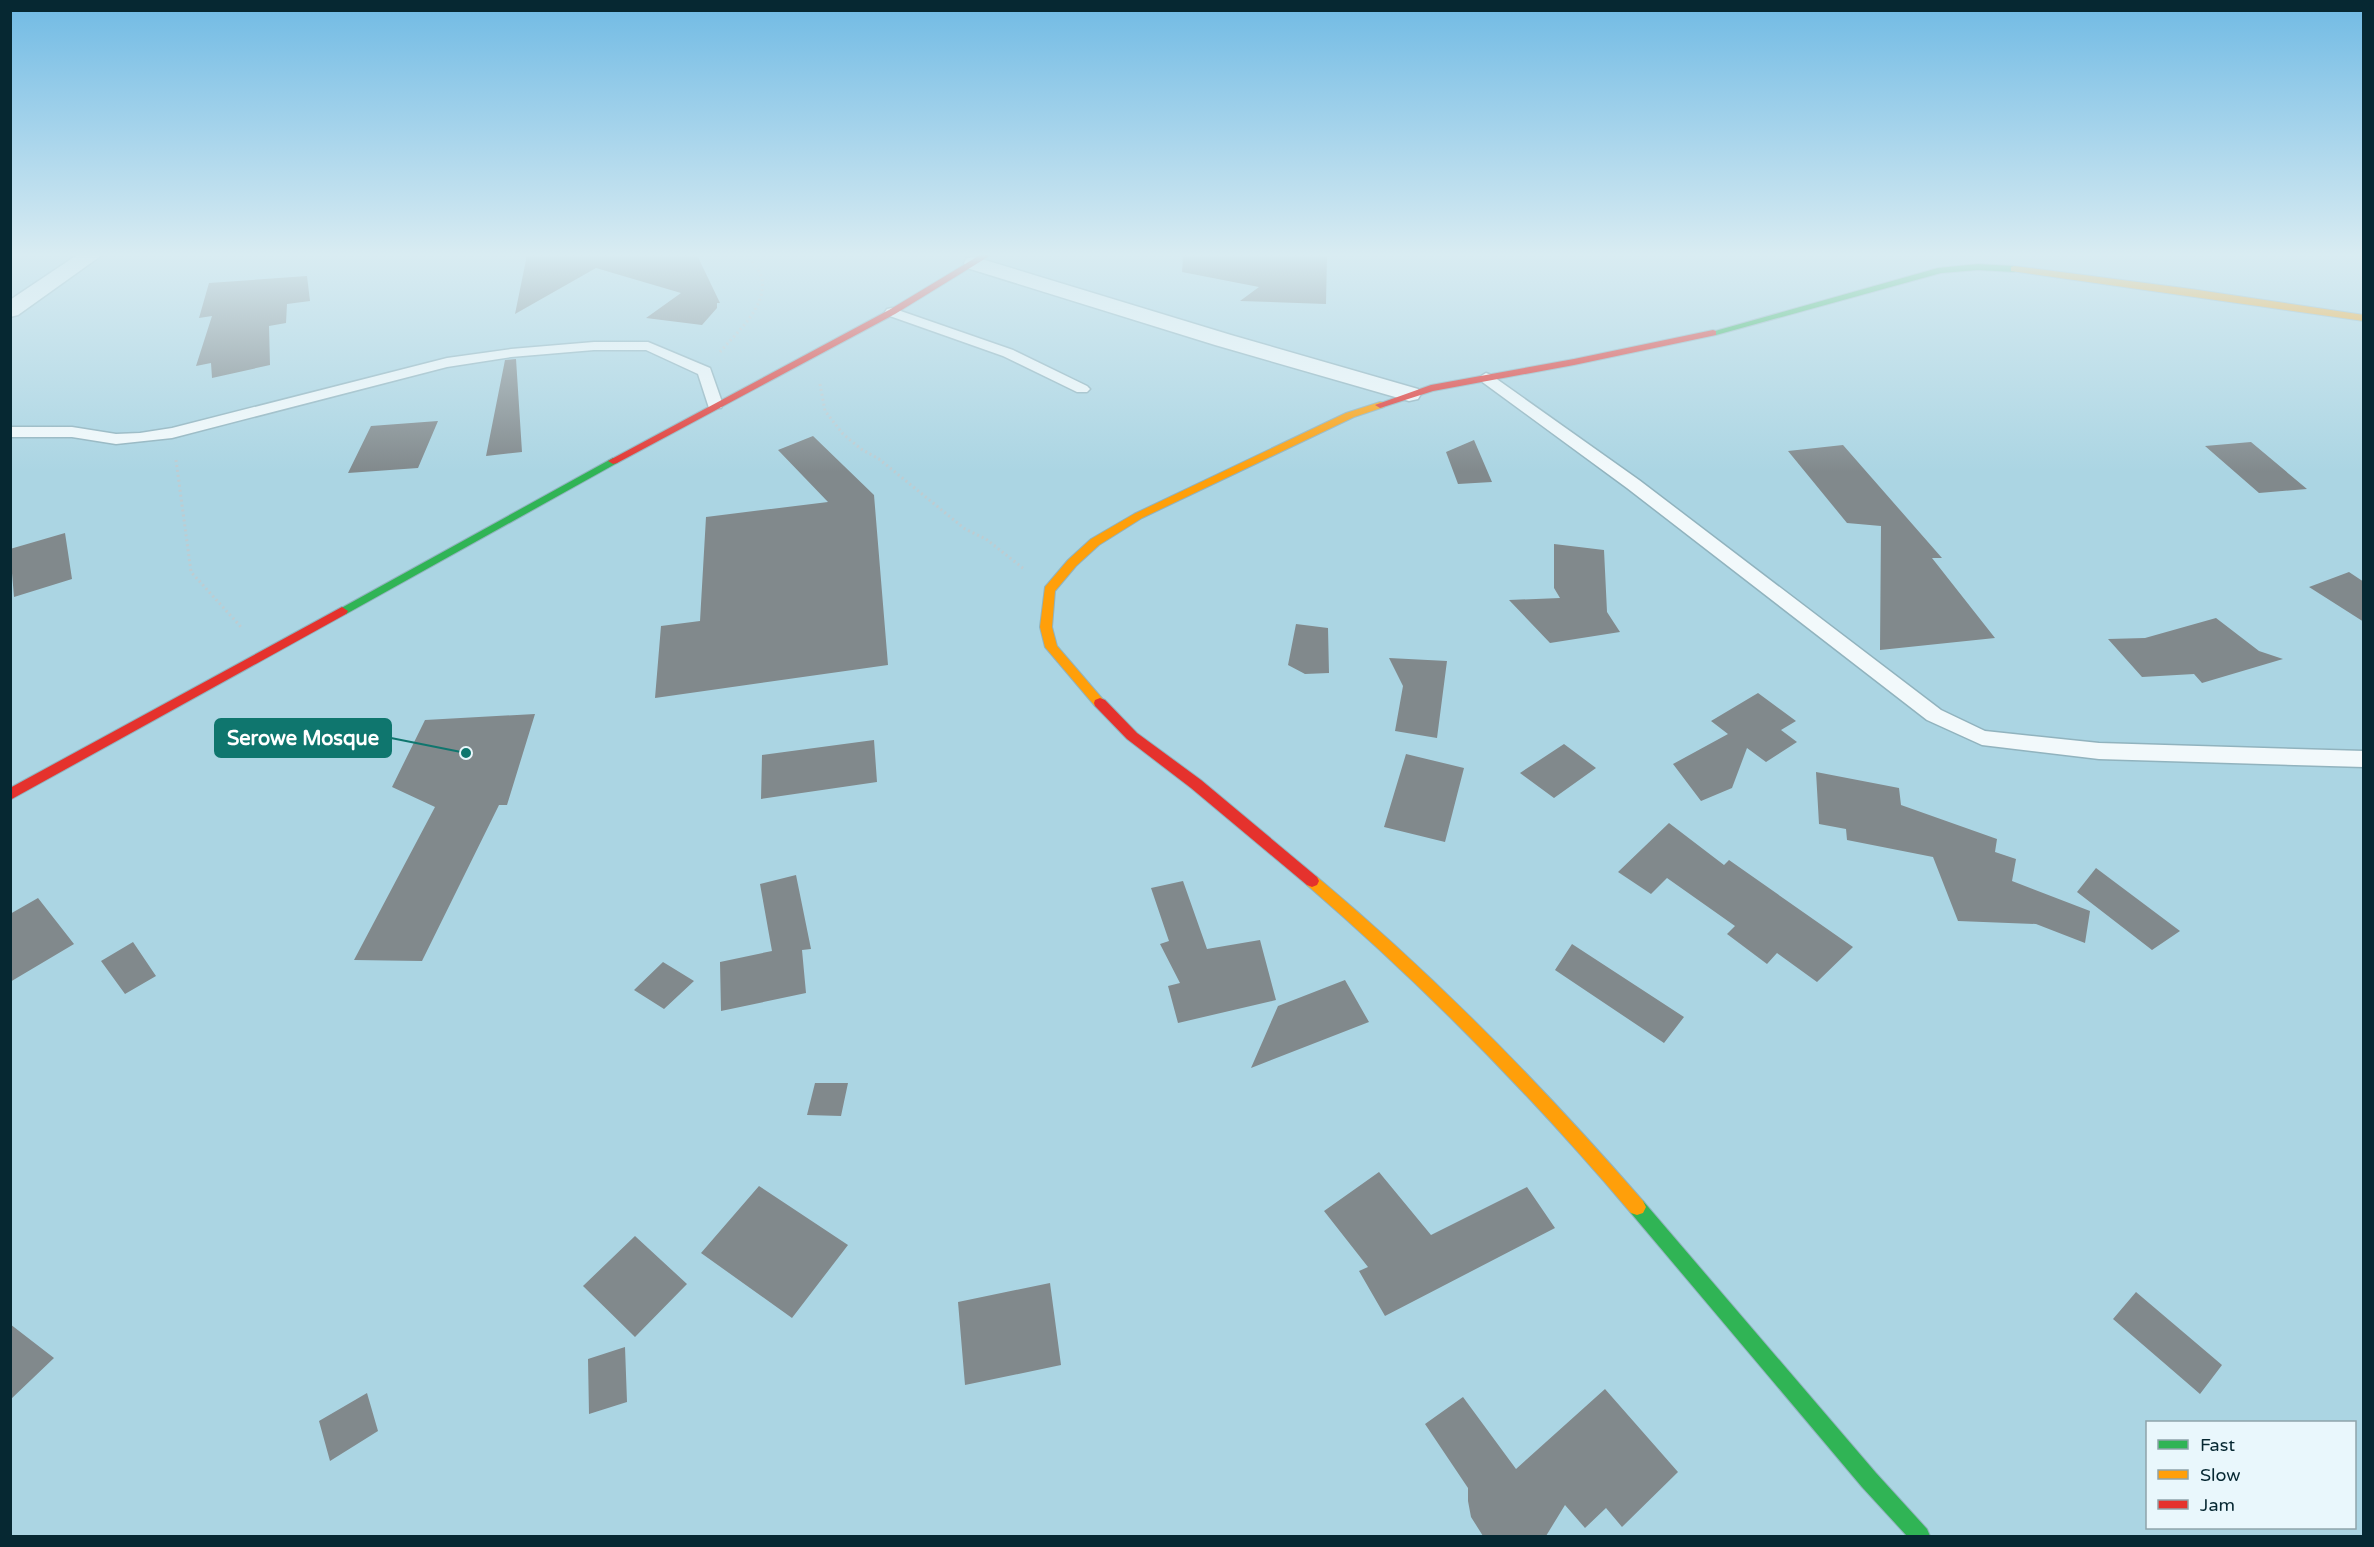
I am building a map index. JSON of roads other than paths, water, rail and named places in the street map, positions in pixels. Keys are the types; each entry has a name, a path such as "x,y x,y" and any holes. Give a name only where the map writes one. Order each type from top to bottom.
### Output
{"street":[{"path":"10,795 715,405 863,327"},
{"path":"1184,327 1409,394"},
{"path":"1733,327 1409,394 1350,415 1138,516 1095,542 1071,563 1049,590 1046,627 1051,647 1080,682 1132,736 1196,784 1371,930 1460,1014 1577,1136 1869,1480 1920,1536"}],"lane":[{"path":"935,327 1008,353 1082,389"},
{"path":"10,432 72,432 116,439 140,438 172,433 427,368 511,353 594,346 648,346 705,371 715,405"},
{"path":"1486,378 1642,492 1934,715 1982,738 2099,750 2364,759"}],"place":[{"name":"Serowe Mosque","path":"466,753"}]}
